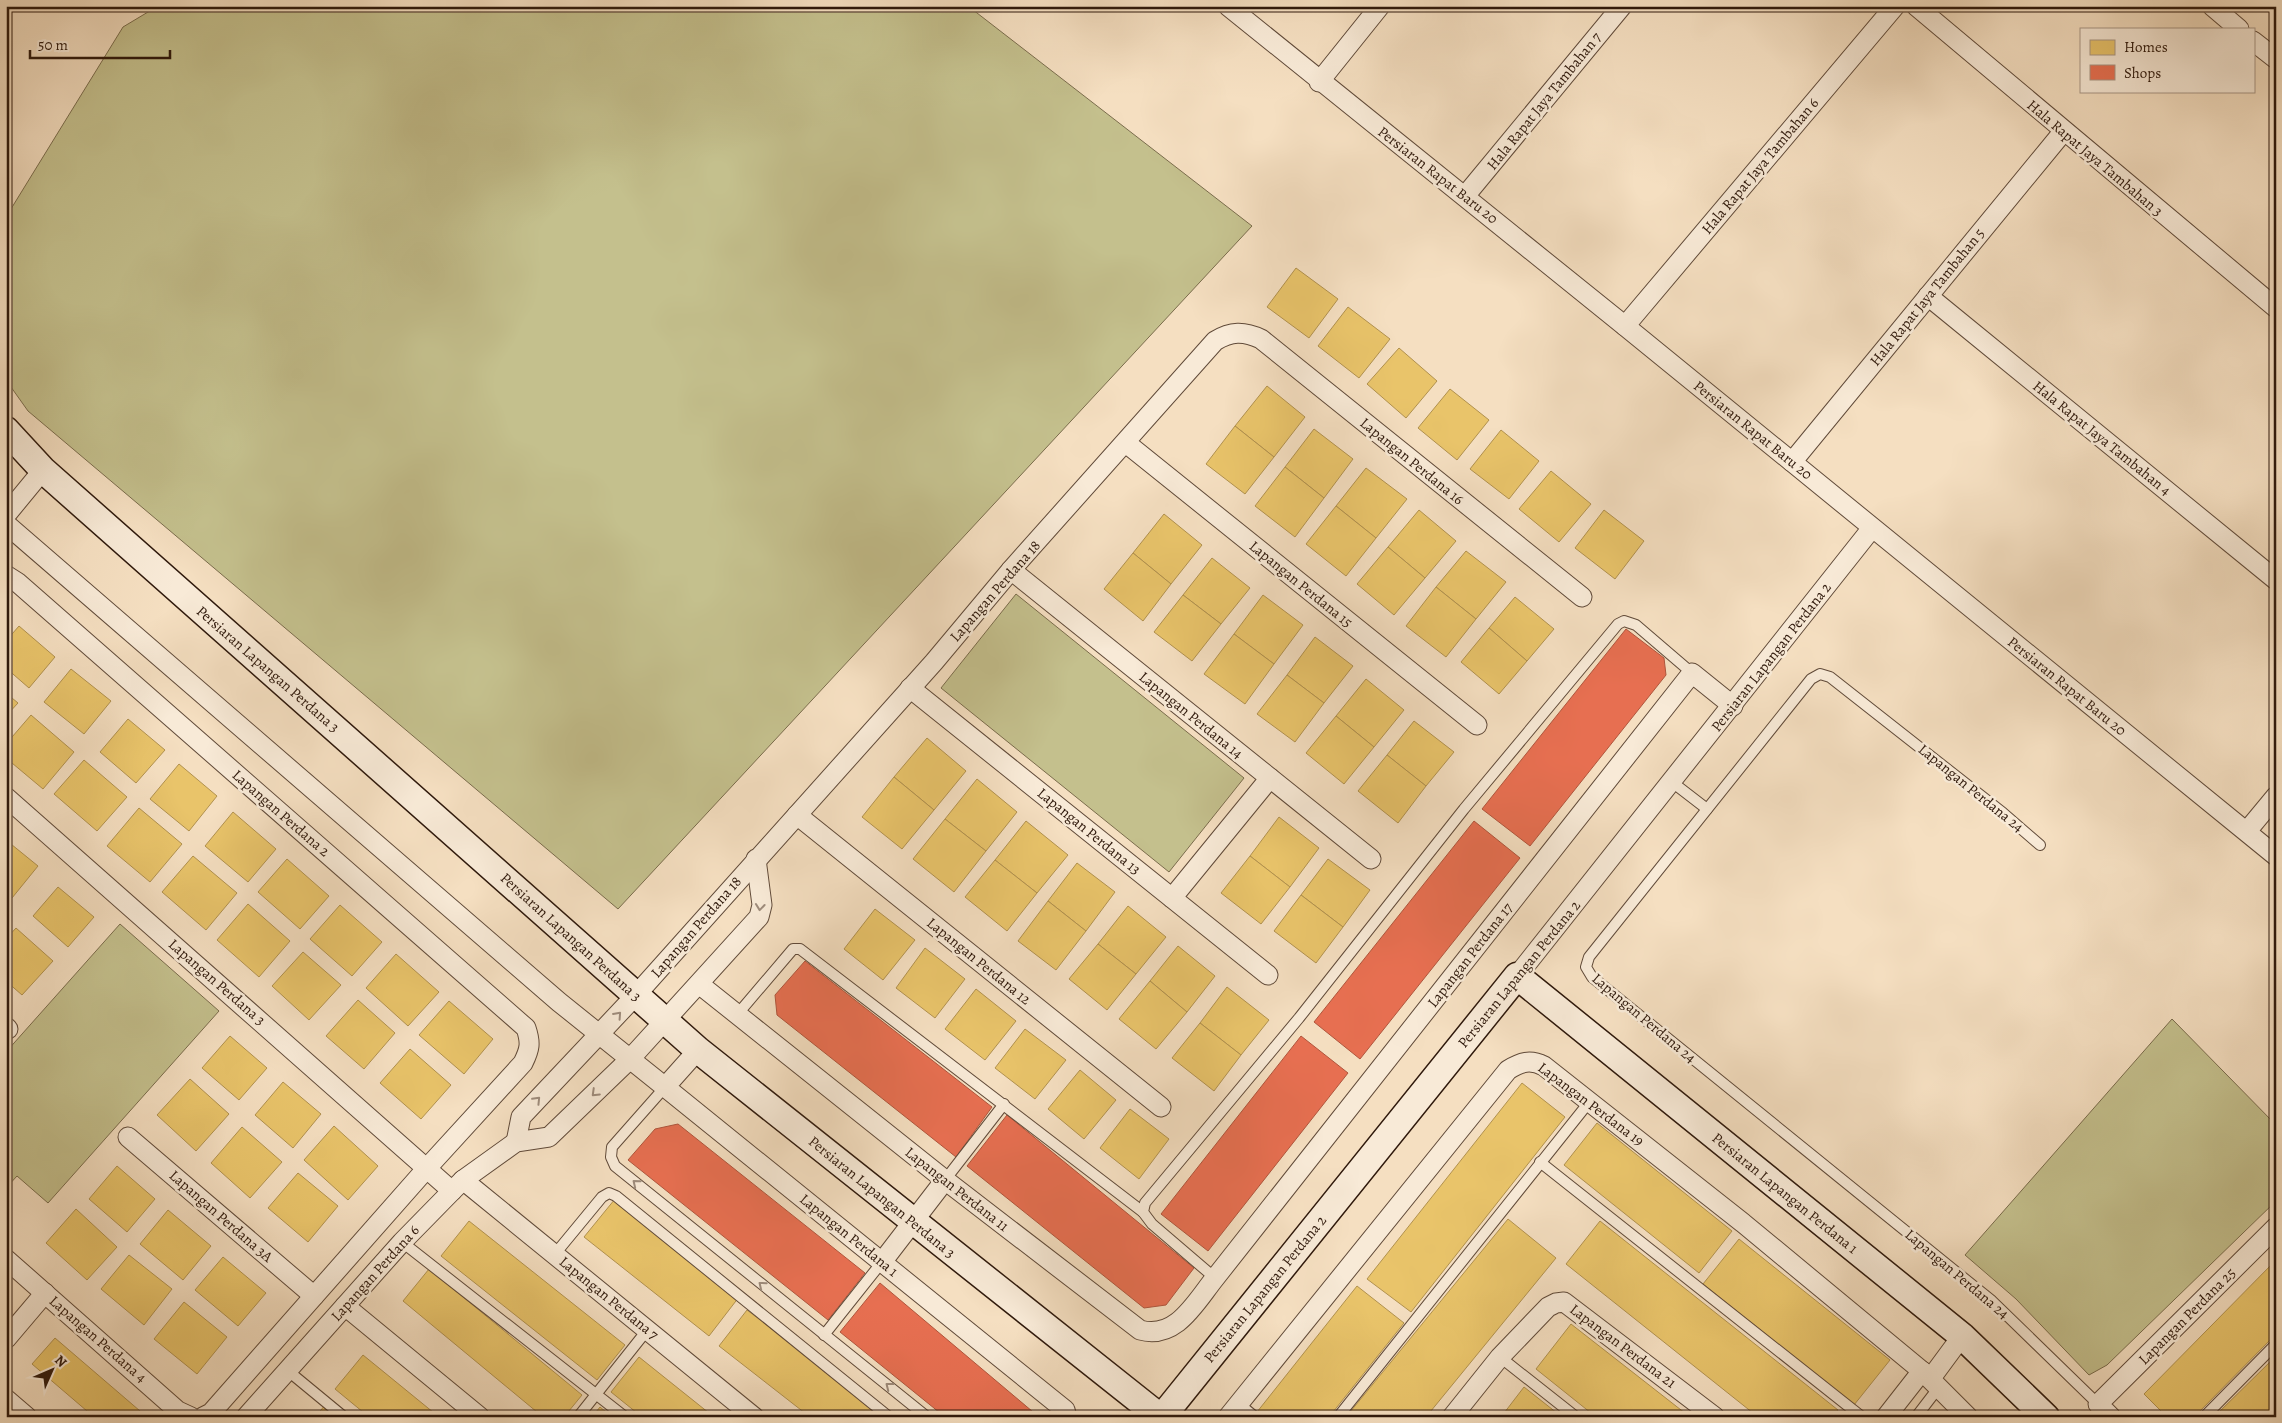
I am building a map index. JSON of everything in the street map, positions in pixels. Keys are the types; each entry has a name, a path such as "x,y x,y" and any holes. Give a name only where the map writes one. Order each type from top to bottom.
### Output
{"street":[{"name":"Persiaran Rapat Baru 20","path":"1228,6 1319,82 1465,196 2276,856"},
{"path":"1319,82 1380,6"},
{"name":"Hala Rapat Jaya Tambahan 7","path":"1465,196 1622,6"},
{"name":"Hala Rapat Jaya Tambahan 6","path":"1625,326 1895,6"},
{"name":"Hala Rapat Jaya Tambahan 3","path":"1916,6 2276,308"},
{"path":"2212,6 2238,28"},
{"path":"2254,41 2276,59"},
{"name":"Hala Rapat Jaya Tambahan 5","path":"1792,462 2064,132"},
{"name":"Hala Rapat Jaya Tambahan 4","path":"1928,296 2276,580"},
{"name":"Lapangan Perdana 18","path":"600,1034 910,688 1011,570 1215,341 1225,334 1240,332"},
{"name":"Lapangan Perdana 16","path":"1240,332 1261,338 1582,597"},
{"name":"Persiaran Lapangan Perdana 3","path":"6,430 43,470 665,1022 913,1223 1161,1417"},
{"name":"Lapangan Perdana 15","path":"1126,443 1477,725"},
{"path":"6,515 43,470"},
{"name":"Lapangan Perdana 1","path":"6,524 559,1002 1065,1410 1067,1417"},
{"name":"Persiaran Lapangan Perdana 2","path":"1161,1417 1733,706 1872,528"},
{"name":"Lapangan Perdana 14","path":"1011,570 1371,859"},
{"name":"Lapangan Perdana 2","path":"6,575 17,582 526,1028 530,1041 530,1050 523,1063 427,1168"},
{"path":"1692,673 1733,706"},
{"name":"Lapangan Perdana 17","path":"1215,1278 1692,673"},
{"name":"Lapangan Perdana 13","path":"910,688 1268,975"},
{"path":"1172,898 1270,778"},
{"path":"2247,831 2276,796"},
{"name":"Lapangan Perdana 3","path":"6,797 427,1168 458,1185"},
{"name":"Lapangan Perdana 12","path":"797,815 1161,1107"},
{"name":"Lapangan Perdana 18","path":"630,1059 759,917 762,905 756,859"},
{"name":"Persiaran Lapangan Perdana 1","path":"1517,976 1962,1336 2046,1417"},
{"name":"Lapangan Perdana 11","path":"699,984 736,1016 945,1180 1140,1330 1154,1334 1176,1325 1215,1278"},
{"path":"516,1142 520,1117 600,1034"},
{"path":"665,1087 698,1050"},
{"name":"Lapangan Perdana 6","path":"246,1417 402,1242 458,1185 516,1142 549,1137 630,1059"},
{"name":"Lapangan Perdana 19","path":"1233,1410 1508,1070 1520,1063 1534,1061 1544,1066 1590,1101 1743,1223 1931,1379 1968,1417"},
{"name":"Lapangan Perdana 3A","path":"128,1137 314,1296"},
{"path":"203,1417 211,1413 427,1168"},
{"path":"882,1262 945,1180"},
{"name":"Lapangan Perdana 7","path":"458,1185 555,1254 754,1417"},
{"name":"Lapangan Perdana 25","path":"2104,1410 2276,1227"},
{"name":"Lapangan Perdana 4","path":"6,1259 178,1410 190,1417"},
{"path":"6,1339 45,1293"},
{"name":"Lapangan Perdana 21","path":"1452,1417 1500,1357 1548,1307 1564,1302 1715,1417"},
{"path":"346,1306 480,1417"},
{"path":"1886,1417 1931,1379 1962,1336"},
{"path":"6,1399 26,1417"}],"lane":[{"path":"1143,1212 1145,1203 1299,1018 1464,809 1618,624 1624,621 1636,625 1692,673"},
{"name":"Lapangan Perdana 24","path":"2040,845 2003,813 1830,677 1820,674 1811,679 1589,957 1587,962 1588,972 1992,1301 2104,1410"},
{"path":"1672,782 1707,810"},
{"path":"736,1016 793,949 800,949 1143,1212 1152,1224 1215,1278"},
{"path":"665,1087 612,1147 610,1156 615,1166 927,1417"},
{"path":"1338,1417 1590,1101"},
{"path":"945,1180 1004,1104"},
{"path":"1540,1162 1862,1417"},
{"path":"555,1254 602,1197 609,1193 616,1196 889,1417"},
{"path":"402,1242 625,1417"},
{"path":"824,1335 882,1262"},
{"path":"578,1417 648,1329"},
{"path":"2204,1417 2276,1344"},
{"path":"1500,1357 1576,1417"},
{"path":"287,1370 344,1417"},
{"path":"1916,1417 1931,1379"},
{"path":"1233,1410 1255,1417"}],"shaded area":[{"path":"158,6 968,6 1252,226 618,909 28,411 6,380 6,217 123,27"},
{"path":"1016,594 1244,778 1169,872 941,688"},
{"path":"120,924 219,1011 48,1203 17,1176 6,1188 6,1052"},
{"path":"2172,1019 2276,1125 2276,1201 2107,1365 2089,1375 2016,1299 1965,1255"}],"building: Homes":[{"path":"1296,268 1338,299 1309,338 1267,307"},
{"path":"1348,307 1390,339 1359,378 1318,346"},
{"path":"1399,348 1437,381 1406,418 1367,384"},
{"path":"1267,386 1305,417 1274,457 1235,426"},
{"path":"1450,389 1489,420 1457,460 1418,428"},
{"path":"1235,426 1274,457 1245,494 1206,464"},
{"path":"1314,429 1353,459 1324,498 1285,467"},
{"path":"1501,430 1539,461 1509,499 1470,469"},
{"path":"1285,467 1324,498 1295,537 1255,506"},
{"path":"1366,468 1407,499 1376,538 1336,506"},
{"path":"1551,471 1591,504 1559,542 1519,509"},
{"path":"1336,506 1376,538 1346,576 1306,544"},
{"path":"1419,510 1456,541 1425,578 1388,547"},
{"path":"1604,510 1644,541 1615,579 1575,548"},
{"path":"1164,514 1202,545 1171,584 1133,553"},
{"path":"1388,547 1425,578 1394,615 1357,584"},
{"path":"1466,551 1506,582 1476,619 1436,587"},
{"path":"1133,553 1171,584 1143,621 1104,589"},
{"path":"1212,558 1250,588 1221,624 1183,595"},
{"path":"1436,587 1476,619 1446,657 1406,626"},
{"path":"1183,595 1221,624 1192,661 1154,632"},
{"path":"1263,595 1303,625 1274,664 1234,634"},
{"path":"1515,597 1554,629 1527,661 1489,628"},
{"path":"19,626 55,657 29,688 6,668 6,641"},
{"path":"1489,628 1527,661 1499,694 1461,662"},
{"path":"1234,634 1274,664 1245,704 1204,674"},
{"path":"1315,637 1353,666 1324,703 1287,675"},
{"path":"71,669 111,701 84,734 44,702"},
{"path":"1287,675 1324,703 1295,742 1257,714"},
{"path":"1366,679 1404,710 1374,747 1336,716"},
{"path":"6,693 18,703 6,716"},
{"path":"31,715 74,752 43,789 6,758 6,744"},
{"path":"1336,716 1374,747 1344,784 1306,753"},
{"path":"128,719 165,750 136,783 100,752"},
{"path":"1414,721 1454,752 1426,786 1387,755"},
{"path":"927,738 966,771 934,810 894,777"},
{"path":"1387,755 1426,786 1398,823 1358,791"},
{"path":"84,760 127,797 97,831 54,794"},
{"path":"179,764 217,796 189,831 150,799"},
{"path":"894,777 934,810 902,849 862,817"},
{"path":"977,779 1017,812 986,851 945,819"},
{"path":"139,808 182,844 150,882 107,846"},
{"path":"233,812 276,849 248,882 205,846"},
{"path":"1279,817 1319,848 1290,887 1250,856"},
{"path":"945,819 986,851 954,892 913,859"},
{"path":"1026,821 1068,855 1037,893 995,860"},
{"path":"6,840 38,866 12,898 6,893"},
{"path":"193,856 237,893 206,930 162,892"},
{"path":"1250,856 1290,887 1261,924 1221,893"},
{"path":"287,859 329,896 300,929 258,892"},
{"path":"1328,859 1370,890 1343,927 1301,895"},
{"path":"995,860 1037,893 1007,931 965,897"},
{"path":"1077,863 1115,892 1086,931 1048,901"},
{"path":"58,887 94,917 68,947 33,916"},
{"path":"1301,895 1343,927 1316,963 1274,931"},
{"path":"1048,901 1086,931 1056,970 1018,941"},
{"path":"248,904 290,941 259,977 217,940"},
{"path":"340,905 382,942 352,976 310,939"},
{"path":"1128,906 1166,937 1136,974 1098,944"},
{"path":"875,909 915,940 883,980 844,949"},
{"path":"16,928 53,961 22,995 6,981 6,939"},
{"path":"1098,944 1136,974 1107,1010 1069,979"},
{"path":"1178,946 1215,976 1187,1012 1150,981"},
{"path":"925,948 965,979 935,1018 896,988"},
{"path":"303,952 341,985 309,1020 272,986"},
{"path":"396,954 439,992 408,1026 366,988"},
{"path":"1150,981 1187,1012 1156,1049 1119,1019"},
{"path":"1227,987 1269,1020 1241,1055 1200,1023"},
{"path":"976,989 1016,1021 985,1060 945,1029"},
{"path":"358,1000 395,1033 364,1069 326,1036"},
{"path":"449,1001 493,1039 464,1074 419,1035"},
{"path":"1200,1023 1241,1055 1214,1091 1172,1058"},
{"path":"1025,1029 1066,1060 1035,1099 995,1068"},
{"path":"230,1036 267,1068 239,1100 202,1068"},
{"path":"410,1049 451,1085 421,1119 380,1083"},
{"path":"1080,1070 1116,1100 1084,1139 1048,1109"},
{"path":"190,1079 229,1114 196,1151 157,1115"},
{"path":"283,1082 321,1114 293,1148 255,1115"},
{"path":"1522,1083 1565,1117 1411,1312 1367,1279"},
{"path":"1130,1109 1169,1139 1139,1179 1100,1148"},
{"path":"1597,1123 1732,1231 1699,1273 1564,1165"},
{"path":"334,1126 378,1166 348,1200 304,1160"},
{"path":"242,1127 282,1162 250,1198 211,1163"},
{"path":"117,1166 155,1199 127,1232 89,1199"},
{"path":"298,1173 338,1206 308,1242 268,1208"},
{"path":"615,1199 739,1297 709,1336 584,1237"},
{"path":"76,1209 117,1247 87,1280 46,1243"},
{"path":"168,1210 211,1246 183,1280 140,1244"},
{"path":"1508,1219 1556,1258 1426,1417 1346,1417"},
{"path":"469,1221 625,1345 597,1380 441,1256"},
{"path":"1600,1221 1838,1410 1832,1417 1758,1417 1566,1264"},
{"path":"1739,1239 1890,1360 1854,1405 1703,1284"},
{"path":"129,1255 172,1289 144,1325 101,1289"},
{"path":"223,1257 266,1293 238,1326 195,1290"},
{"path":"2276,1260 2276,1334 2194,1417 2167,1417 2144,1394"},
{"path":"429,1269 582,1395 564,1417 543,1417 403,1301"},
{"path":"1357,1286 1404,1323 1329,1417 1262,1417 1257,1412"},
{"path":"184,1302 227,1337 197,1374 154,1339"},
{"path":"747,1310 874,1407 867,1417 810,1417 719,1346"},
{"path":"1571,1324 1690,1417 1596,1417 1536,1369"},
{"path":"55,1338 147,1417 94,1417 32,1364"},
{"path":"363,1355 439,1417 369,1417 335,1389"},
{"path":"2276,1356 2276,1417 2214,1417"},
{"path":"639,1357 714,1417 642,1417 611,1392"},
{"path":"1524,1387 1562,1417 1501,1417"},
{"path":"326,1404 342,1417 315,1417"},
{"path":"600,1407 612,1417 592,1417"}],"building: Shops":[{"path":"1626,629 1664,658 1666,675 1530,846 1482,809"},
{"path":"1474,821 1520,858 1360,1059 1314,1022"},
{"path":"805,961 992,1107 956,1157 777,1015 775,995"},
{"path":"1301,1036 1348,1073 1208,1251 1161,1214"},
{"path":"1007,1115 1194,1268 1166,1305 1144,1308 967,1166"},
{"path":"678,1124 865,1273 828,1320 628,1160 655,1129"},
{"path":"880,1283 1039,1417 945,1417 840,1332"}]}
